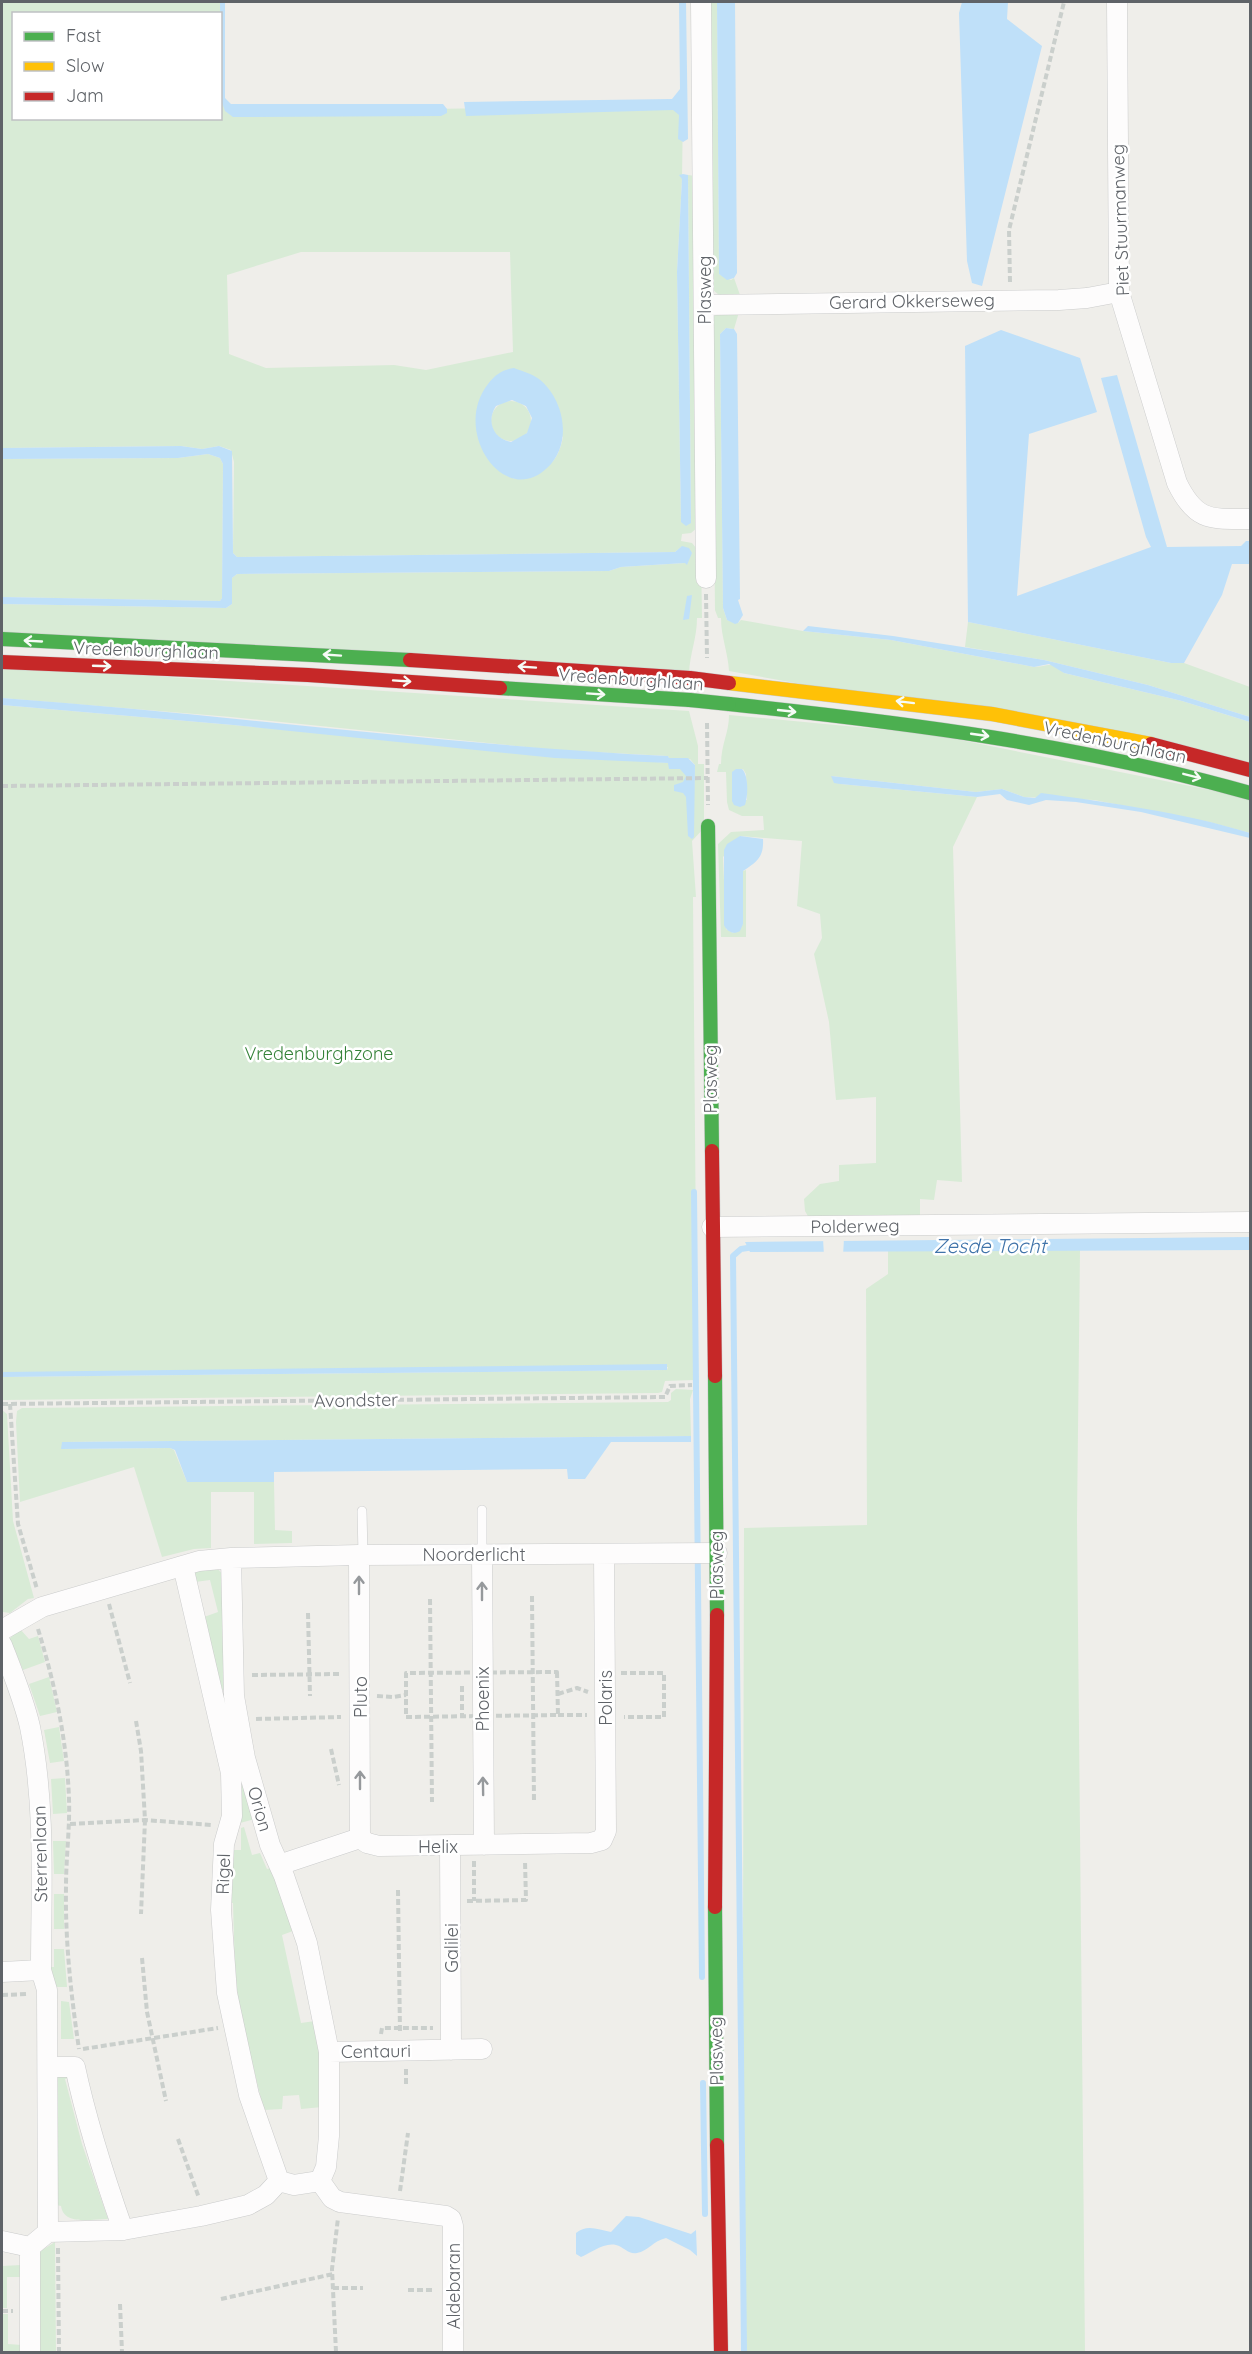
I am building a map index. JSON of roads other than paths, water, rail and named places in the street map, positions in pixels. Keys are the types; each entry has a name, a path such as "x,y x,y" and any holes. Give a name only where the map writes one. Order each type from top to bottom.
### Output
{"street":[{"name":"Plasweg","path":"701,2 706,578"},
{"name":"Piet Stuurmanweg","path":"1117,2 1119,292 1177,483 1186,501 1195,511 1208,517 1251,519"},
{"name":"Gerard Okkerseweg","path":"705,305 1069,299 1119,292"},
{"name":"Vredenburghlaan","path":"2,639 310,653 729,682 1001,714 1142,741 1251,770"},
{"name":"Vredenburghlaan","path":"2,662 308,675 729,704 884,721 997,737 1136,762 1251,793"},
{"name":"Plasweg","path":"708,826 717,1553 716,2011 721,2352"},
{"name":"Polderweg","path":"712,1227 1251,1222"},
{"name":"Noorderlicht","path":"231,1558 717,1553"},
{"name":"Phoenix","path":"479,1845 482,1554"},
{"name":"Pluto","path":"360,1838 361,1555"},
{"name":"Polaris","path":"602,1840 606,1831 604,1555"},
{"path":"2,1630 36,1610 199,1561 231,1558"},
{"name":"Orion","path":"231,1558 233,1676 245,1758 270,1845 307,1943 329,2052"},
{"name":"Rigel","path":"183,1566 231,1773 232,1816 224,1844 221,1910 227,1994 249,2096 279,2181"},
{"name":"Sterrenlaan","path":"2,1645 30,1725 39,1779 41,1970 47,1993 53,2232"},
{"name":"Helix","path":"360,1838 367,1844 379,1846 525,1845 591,1843 602,1840"},
{"path":"279,1865 360,1838"},
{"name":"Galilei","path":"450,1846 451,2050"},
{"path":"2,1972 41,1970"},
{"name":"Centauri","path":"320,2181 326,2167 329,2136 329,2052 482,2049"},
{"path":"48,2067 77,2059 84,2112 123,2230"},
{"path":"2,2241 30,2247 53,2232 147,2227 248,2205 266,2195 279,2181 294,2185 320,2181"},
{"name":"Aldebaran","path":"320,2181 332,2198 340,2202 446,2216 451,2219 453,2226 453,2352"},
{"path":"30,2247 30,2352"}],"lane":[{"path":"482,1510 482,1554"},
{"path":"361,1555 362,1511"}],"water":[{"path":"220,2 225,2 225,98 231,104 443,104 447,113 441,116 233,117 225,111 222,103 222,12 220,12"},
{"path":"679,2 686,2 688,139 683,142 678,139 679,115 673,110 466,116 464,102 672,99 680,89"},
{"path":"717,2 735,2 737,273 734,278 727,280 719,274"},
{"path":"962,2 1008,2 1007,19 1042,46 982,286 972,283 967,261 959,13"},
{"path":"679,175 688,175 691,523 686,526 681,522 677,272 682,179"},
{"path":"726,328 734,329 737,334 740,599 738,600 743,615 735,624 727,620 723,608 720,334"},
{"path":"1001,330 1080,358 1097,412 1029,434 1017,596 1151,547 1146,537 1101,378 1117,375 1167,547 1241,546 1246,541 1250,541 1250,564 1232,564 1222,595 1184,663 1171,663 968,622 965,346"},
{"path":"514,368 539,379 555,398 560,410 563,435 560,447 547,468 531,478 514,479 500,472 488,459 479,442 476,423 478,403 488,384 499,373","holes":["512,400 526,406 532,418 527,433 511,442 500,437 492,423 496,406"]},
{"path":"181,446 202,449 219,446 232,451 233,553 237,557 675,552 682,546 689,548 692,553 687,565 685,563 621,567 609,571 237,574 232,578 232,604 226,608 2,604 2,597 220,601 222,598 223,464 220,458 208,454 178,458 2,459 2,448"},
{"path":"692,595 689,619 683,620 687,596"},
{"path":"808,626 893,636 1044,660 1148,685 1250,717 1250,722 1182,701 1064,673 1049,664 1034,667 891,640 803,631"},
{"path":"2,698 501,745 688,758 695,765 694,837 692,839 688,836 686,797 683,793 674,791 674,785 683,782 686,776 680,769 669,769 668,763 555,758 233,725 2,705"},
{"path":"742,769 747,781 745,805 740,807 734,805 732,801 732,772"},
{"path":"831,776 976,792 1002,789 1024,797 1035,798 1041,793 1198,819 1250,833 1250,838 1141,812 1076,802 1046,800 1029,805 1007,800 1000,794 977,797 840,784 834,783"},
{"path":"740,836 763,839 763,845 759,858 743,871 743,924 740,931 733,933 724,925 724,850 727,844"},
{"name":"Zesde Tocht","path":"1250,1237 1250,1250 750,1252 745,1242"},
{"path":"667,1364 667,1370 2,1377 2,1372"},
{"path":"691,1436 691,1442 611,1442 585,1479 568,1479 567,1469 274,1472 274,1482 187,1482 175,1450 170,1448 61,1449 62,1442"},
{"path":"626,2216 639,2217 691,2234 696,2230 697,2256 666,2238 637,2253 631,2253 611,2244 581,2257 576,2254 576,2233 588,2228 611,2232"}],"waterway":[{"path":"694,1192 702,1977"},
{"path":"744,2352 733,1256 741,1249 754,1247"},
{"path":"703,2083 705,2214"}],"park label":[{"name":"Vredenburghzone","path":"319,1053"}]}
